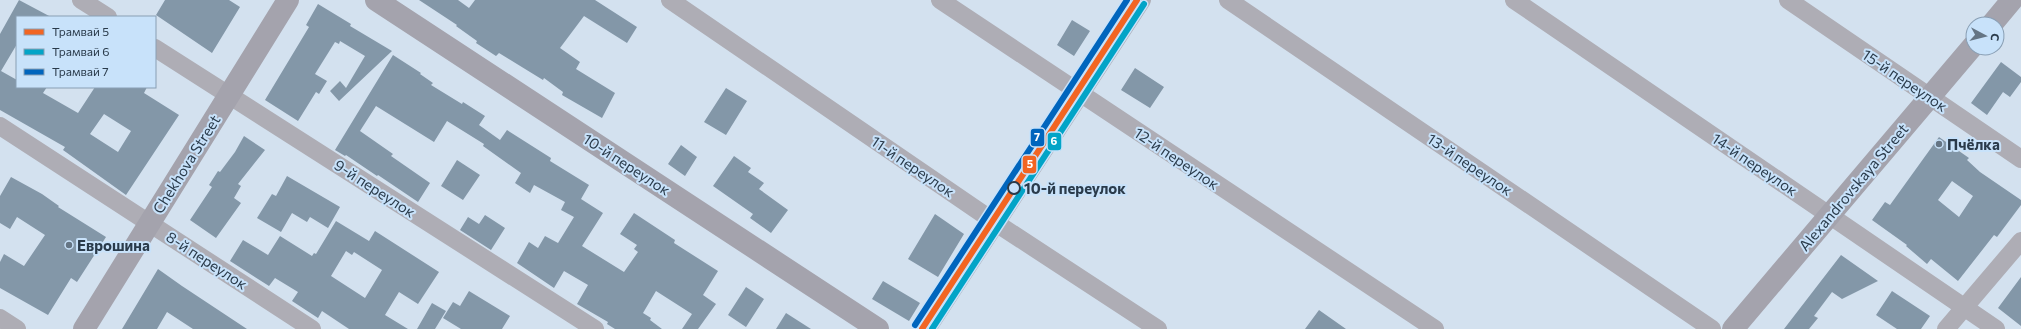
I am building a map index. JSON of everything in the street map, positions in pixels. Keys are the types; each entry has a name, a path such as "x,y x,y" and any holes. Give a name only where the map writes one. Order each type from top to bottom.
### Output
{"main road":[{"name":"Chekhova Street","path":"84,329 288,0"},
{"name":"10-й переулок","path":"376,0 878,329"},
{"path":"1999,16 2012,0"},
{"name":"Alexandrovskaya Street","path":"1734,329 1965,55"}],"street":[{"path":"81,0 106,16"},
{"name":"11-й переулок","path":"670,0 996,223 1158,329"},
{"name":"12-й переулок","path":"940,0 1435,329"},
{"path":"927,329 1142,0"},
{"name":"13-й переулок","path":"1228,0 1712,329"},
{"name":"14-й переулок","path":"1514,0 1996,329"},
{"name":"15-й переулок","path":"1788,0 2021,159"},
{"name":"9-й переулок","path":"156,49 595,329"},
{"name":"8-й переулок","path":"0,126 312,329"},
{"path":"1946,329 2021,240"},
{"path":"0,318 17,329"}],"building":[{"path":"19,0 49,16 16,16 16,46 1,71 16,79 16,88 46,88 43,93 78,113 94,88 146,88 144,93 179,115 126,195 63,150 65,147 0,110 0,34","holes":["104,114 131,131 118,152 90,134"]},
{"path":"165,0 229,0 240,7 212,53 156,15"},
{"path":"419,0 458,0 469,8 475,0 595,0 637,27 627,43 584,16 560,48 580,62 576,69 615,93 602,118 562,95 563,92 544,78 543,80 499,53 496,56 476,43 477,41 456,26 457,25"},
{"path":"318,4 351,24 350,26 392,51 339,101 330,91 340,81 346,88 365,56 340,41 339,44 335,42 315,74 327,81 319,94 316,92 298,121 265,100 309,27 306,25"},
{"path":"1072,20 1090,31 1074,56 1057,45"},
{"path":"393,55 421,73 420,74 433,83 431,85 485,116 479,125 500,140 507,130 551,158 550,161 589,185 581,199 603,213 582,246 624,272 638,252 634,249 637,245 620,234 634,213 675,240 674,243 718,271 703,295 716,304 698,329 682,329 692,314 656,291 643,313 651,318 650,320 662,329 615,329 607,324 608,322 577,304 588,285 564,271 554,288 517,263 529,242 538,248 545,236 558,243 574,217 561,210 565,202 534,185 530,193 515,183 521,173 483,146 484,144 447,121 434,142 376,106 360,131 393,154 391,156 430,183 418,202 378,175 377,176 346,155 345,156 335,150"},
{"path":"2001,62 2021,77 2021,82 2010,97 2003,92 1987,115 1971,103"},
{"path":"1135,68 1164,87 1150,108 1121,90"},
{"path":"726,88 747,101 726,135 704,122"},
{"path":"244,136 265,150 238,184 241,186 234,198 241,203 216,238 190,220 212,187 209,185 218,171 220,172 235,152"},
{"path":"1939,137 1969,158 1967,160 1980,172 2021,200 2021,205 1997,237 1994,235 1958,281 1931,259 1927,264 1906,246 1907,245 1872,220 1885,202 1890,205","holes":["1952,181 1973,196 1959,217 1938,200"]},
{"path":"681,145 697,157 685,176 668,164"},
{"path":"734,156 751,168 748,172 764,183 759,189 788,210 771,233 750,218 753,214 713,186"},
{"path":"457,160 480,175 463,200 441,186"},
{"path":"287,176 340,207 328,228 310,217 307,222 292,213 281,232 257,218 272,194 276,196"},
{"path":"11,177 42,194 59,206 58,207 106,237 77,282 71,278 48,315 0,288 0,262 4,254 24,266 45,235 17,217 10,229 0,223 0,196"},
{"path":"935,214 964,234 938,277 908,259"},
{"path":"485,215 505,228 491,250 460,230 468,217 479,224"},
{"path":"336,221 369,241 375,231 439,272 418,304 399,292 385,315 408,329 349,329 322,311 318,318 292,301 298,292 275,278 269,286 230,261 243,240 268,255 280,236 312,256 314,253 316,254","holes":["346,251 352,255 354,252 382,270 365,298 331,276"]},
{"path":"1841,255 1878,281 1842,299 1832,292 1814,316 1818,318 1809,329 1784,329"},
{"path":"158,269 247,329 193,329 167,312 157,329 122,329"},
{"path":"2021,277 2021,326 1998,308"},
{"path":"883,281 920,303 909,321 872,299"},
{"path":"746,287 764,299 746,327 728,315"},
{"path":"469,291 510,316 502,329 461,329 443,318 453,302 460,306"},
{"path":"1892,291 1930,316 1921,329 1897,329 1876,315"},
{"path":"432,303 446,311 435,329 417,329"},
{"path":"1319,310 1346,329 1305,329"},
{"path":"786,313 811,329 776,329"}],"tram line":[{"name":"7","path":"915,325 1127,0"},
{"name":"5","path":"922,329 1137,0"},
{"name":"6","path":"932,329 1144,4"}],"place":[{"name":"Пчёлка","path":"1939,144"},
{"name":"10-й переулок","path":"1014,188"},
{"name":"Еврошина","path":"69,245"}]}
